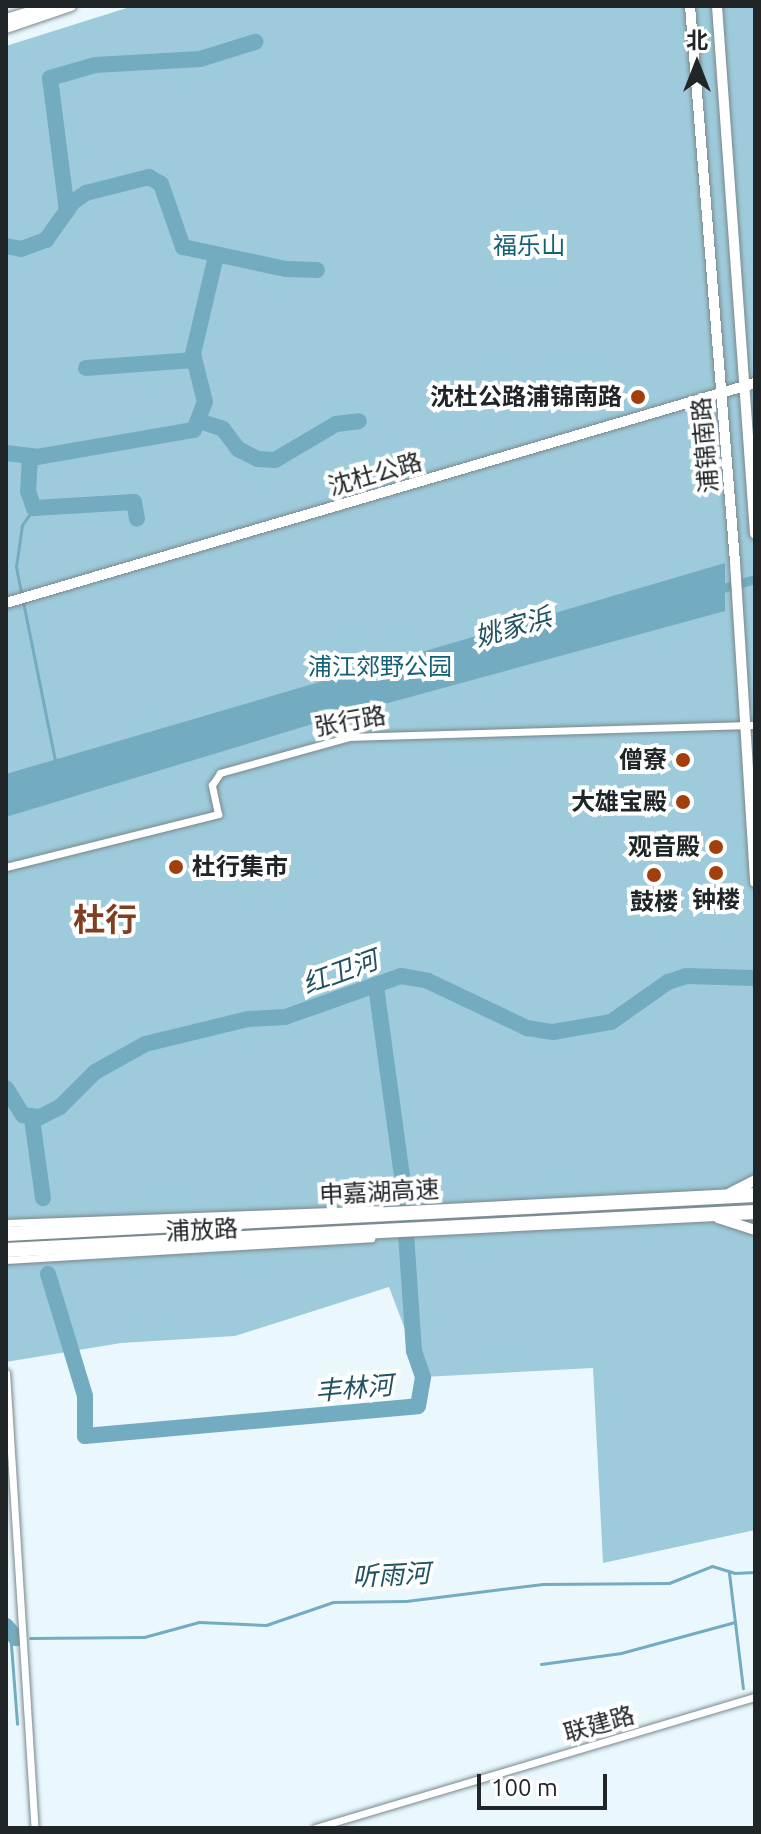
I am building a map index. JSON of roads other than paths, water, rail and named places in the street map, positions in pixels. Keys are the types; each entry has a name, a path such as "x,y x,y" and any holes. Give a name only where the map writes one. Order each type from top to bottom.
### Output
{"highway":[{"name":"申嘉湖高速","path":"6,1234 755,1195"},
{"name":"申嘉湖高速","path":"6,1250 755,1212"}],"main road":[{"path":"6,19 49,6"},
{"path":"6,28 71,6"},
{"name":"浦锦南路","path":"690,6 740,648 750,725 755,882"},
{"name":"浦锦南路","path":"717,6 755,534"},
{"name":"沈杜公路","path":"6,603 755,383"},
{"path":"730,1193 755,1180"},
{"path":"718,1218 755,1230"}],"street":[{"name":"张行路","path":"6,867 218,814 212,785 220,773 349,737 750,725"},
{"name":"浦放路","path":"6,1223 358,1206 394,1210"},
{"name":"浦放路","path":"6,1260 309,1245 398,1232"},
{"path":"6,1373 35,1828"},
{"name":"联建路","path":"315,1828 755,1697"}],"water":[{"path":"725,563 725,611 326,720 6,817 6,774"}],"waterway":[{"path":"67,211 50,78 95,65 200,59 255,42"},
{"path":"6,246 21,249 46,240 73,202 86,193 149,177 161,184 183,247 286,269 317,270"},
{"path":"6,453 37,457 194,430 205,402 193,354 216,256"},
{"path":"86,368 194,360"},
{"path":"199,421 223,429 238,449 258,459 275,460 336,424 359,421"},
{"path":"30,456 28,491 34,508 134,502 137,519"},
{"path":"34,508 22,525 16,567 55,760"},
{"name":"姚家浜","path":"716,590 755,579"},
{"name":"红卫河","path":"6,1088 23,1115 40,1117 60,1107 95,1072 145,1044 248,1019 285,1017 401,976 428,981 527,1028 553,1032 611,1022 668,982 686,976 755,978"},
{"name":"丰林河","path":"48,1274 85,1396 85,1436 418,1406 423,1377 414,1351 402,1176 376,985"},
{"name":"丰林河","path":"32,1119 43,1198"},
{"name":"听雨河","path":"30,1638 144,1637 199,1622 266,1625 333,1602 406,1601 543,1584 669,1583 712,1566 735,1573 755,1572"},
{"path":"729,1573 743,1688"},
{"path":"541,1664 621,1653 735,1622"},
{"name":"听雨河","path":"6,1626 16,1638"},
{"path":"10,1632 17,1724"}],"place":[{"name":"沈杜公路浦锦南路","path":"638,397"},
{"name":"僧寮","path":"683,760"},
{"name":"大雄宝殿","path":"683,802"},
{"name":"观音殿","path":"716,847"},
{"name":"杜行集市","path":"176,867"},
{"name":"钟楼","path":"716,873"},
{"name":"鼓楼","path":"654,875"}],"district":[{"name":"杜行","path":"105,919"}],"park label":[{"name":"福乐山","path":"529,246"},
{"name":"浦江郊野公园","path":"380,667"}]}
